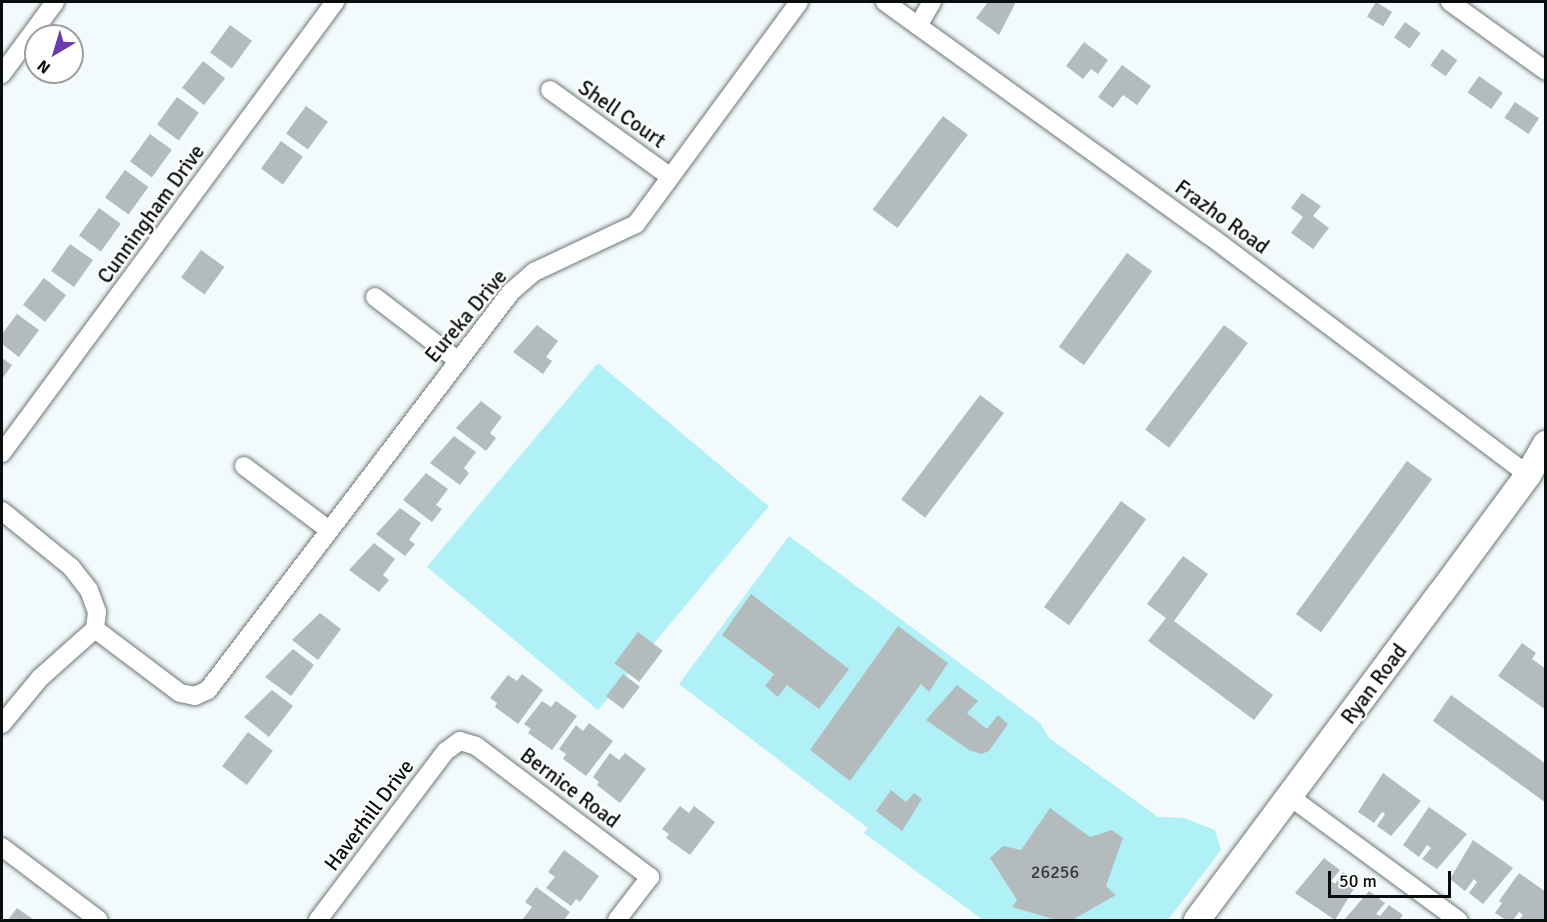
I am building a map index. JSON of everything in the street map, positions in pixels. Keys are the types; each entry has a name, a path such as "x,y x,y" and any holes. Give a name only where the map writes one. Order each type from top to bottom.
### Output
{"main road":[{"name":"Ryan Road","path":"1197,921 1528,475 1545,444"}],"street":[{"path":"2,74 55,2"},
{"name":"Cunningham Drive","path":"2,453 335,2"},
{"name":"Eureka Drive","path":"95,629 166,685 180,693 195,696 208,690 227,669 457,360 511,292 534,272 636,224 668,175 799,2"},
{"name":"Frazho Road","path":"885,2 1210,236 1528,475"},
{"path":"918,26 933,2"},
{"path":"1450,2 1545,70"},
{"name":"Shell Court","path":"550,90 668,175"},
{"path":"375,297 457,360"},
{"path":"244,466 329,530"},
{"path":"2,511 71,567 89,590 97,612 95,629 40,678 2,724"},
{"name":"Bernice Road","path":"460,741 476,746 650,877 617,921"},
{"name":"Haverhill Drive","path":"318,921 446,751 460,741"},
{"path":"1289,796 1458,921"},
{"path":"2,847 99,921"}],"shaded area":[{"path":"598,363 769,506 598,710 427,567"},
{"path":"789,536 1040,723 1049,738 1158,817 1184,818 1215,830 1221,850 1168,920 983,920 864,833 868,828 679,684"}],"building":[{"path":"988,2 1016,2 999,35 976,18"},
{"path":"1376,2 1392,12 1383,26 1367,16"},
{"path":"1405,22 1421,33 1410,48 1394,38"},
{"path":"230,25 252,41 232,68 210,53"},
{"path":"1084,42 1108,60 1098,74 1091,69 1083,79 1066,66"},
{"path":"1442,49 1457,60 1446,76 1430,65"},
{"path":"203,61 225,78 204,105 182,88"},
{"path":"1122,65 1151,86 1137,105 1123,95 1113,108 1098,97"},
{"path":"1479,76 1503,93 1491,109 1468,92"},
{"path":"177,97 199,113 179,140 157,125"},
{"path":"1515,102 1539,118 1528,134 1504,118"},
{"path":"306,106 328,122 308,149 286,134"},
{"path":"943,116 968,135 897,228 873,209"},
{"path":"150,134 172,150 152,177 130,162"},
{"path":"281,141 303,157 283,184 261,169"},
{"path":"125,170 148,187 128,215 105,198"},
{"path":"1302,193 1321,206 1313,216 1329,228 1313,249 1291,233 1303,217 1291,208"},
{"path":"99,208 121,224 101,251 79,236"},
{"path":"70,244 93,260 74,287 51,271"},
{"path":"201,250 224,267 204,295 181,278"},
{"path":"1127,253 1152,271 1084,365 1059,347"},
{"path":"44,278 66,295 45,322 23,305"},
{"path":"17,314 39,330 19,357 2,344 2,334"},
{"path":"537,325 558,341 546,357 552,361 543,374 513,352"},
{"path":"1224,325 1248,343 1169,448 1145,430"},
{"path":"2,358 12,365 2,379"},
{"path":"980,395 1004,413 925,518 901,500"},
{"path":"481,401 502,417 490,433 496,438 486,451 456,428"},
{"path":"454,436 476,452 464,468 469,473 460,485 430,463"},
{"path":"1407,461 1432,479 1321,632 1296,614"},
{"path":"426,473 448,489 436,505 442,509 432,522 403,500"},
{"path":"1121,501 1146,519 1069,625 1044,607"},
{"path":"400,508 421,523 409,540 415,544 405,556 376,534"},
{"path":"374,543 395,559 383,575 389,580 379,592 349,570"},
{"path":"1183,556 1208,574 1174,621 1273,695 1254,720 1148,641 1166,618 1147,604"},
{"path":"751,594 849,669 819,709 787,685 778,697 765,686 774,674 722,635"},
{"path":"320,613 341,629 318,660 292,640"},
{"path":"898,626 948,663 929,692 921,684 850,781 810,750"},
{"path":"638,632 663,651 639,682 615,663"},
{"path":"1522,643 1536,653 1532,659 1546,669 1546,710 1498,676"},
{"path":"293,649 314,665 291,696 265,677"},
{"path":"522,674 543,690 518,724 495,707 497,703 490,698 508,675 517,681"},
{"path":"623,674 640,687 623,709 606,696"},
{"path":"957,685 978,701 967,713 987,729 998,715 1008,724 989,751 981,754 969,750 926,720"},
{"path":"272,690 293,706 269,737 244,717"},
{"path":"1451,695 1546,764 1546,803 1433,721"},
{"path":"542,701 551,707 556,701 577,716 552,750 528,733 531,729 524,724"},
{"path":"589,723 613,741 586,776 563,759 566,754 559,749 576,725 583,731"},
{"path":"248,732 273,751 247,785 222,766"},
{"path":"610,753 619,760 625,753 646,769 620,803 597,785 599,782 593,777"},
{"path":"1383,773 1421,801 1391,836 1377,826 1385,814 1382,812 1374,823 1358,812"},
{"path":"891,790 906,802 914,793 922,799 902,831 876,811"},
{"path":"680,806 689,813 694,806 715,822 690,855 666,838 669,834 662,829"},
{"path":"1429,807 1467,834 1437,869 1422,859 1431,848 1427,845 1419,857 1403,845"},
{"path":"1050,808 1090,837 1112,830 1123,838 1106,886 1116,895 1072,920 1057,920 1012,907 1017,900 990,858 1003,846 1021,850"},
{"path":"1473,840 1513,868 1483,904 1469,893 1477,882 1474,879 1465,891 1450,879"},
{"path":"564,850 599,876 580,902 576,899 571,906 546,888 555,877 548,872"},
{"path":"1324,858 1340,870 1331,881 1335,884 1343,872 1358,882 1335,920 1295,893"},
{"path":"1519,873 1546,892 1546,920 1519,920 1523,915 1519,912 1513,920 1506,920 1495,913 1502,903 1499,901"},
{"path":"536,887 570,912 564,920 522,920 532,907 525,902"},
{"path":"1369,891 1385,903 1376,914 1380,916 1389,905 1403,915 1399,920 1344,920"},
{"path":"17,908 34,920 8,920"}]}
